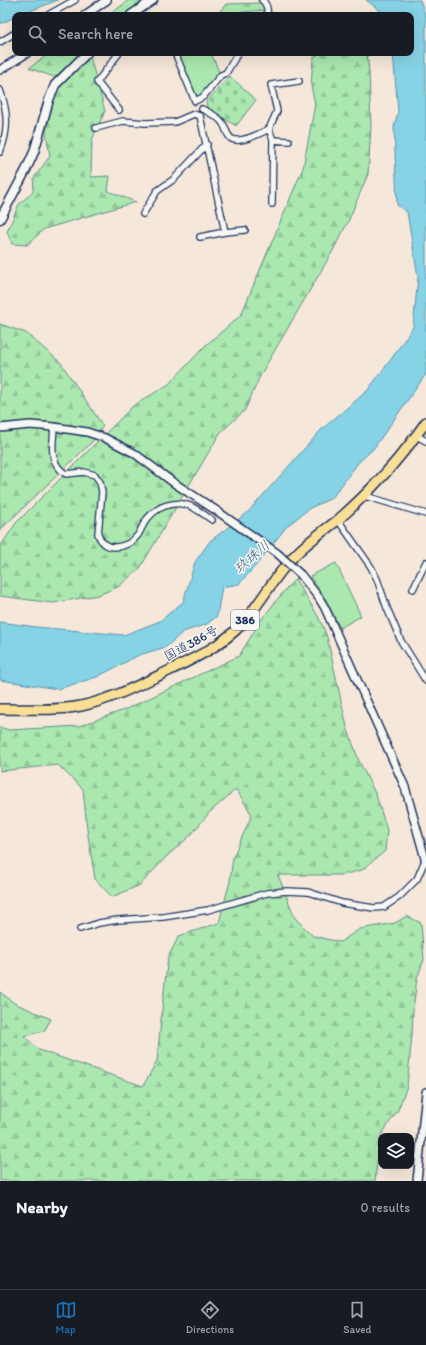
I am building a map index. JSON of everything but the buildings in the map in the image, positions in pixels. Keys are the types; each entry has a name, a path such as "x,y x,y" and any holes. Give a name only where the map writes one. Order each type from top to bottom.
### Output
{"highway":[{"name":"国道386号","path":"0,709 63,708 94,703 130,689 208,651 231,635 243,623 278,574 297,553 365,496 387,473 426,422"}],"main road":[{"path":"135,12 153,0"},
{"path":"0,218 34,152 48,100 55,85 84,56"}],"street":[{"path":"53,12 75,0"},
{"path":"89,12 107,0"},
{"path":"262,0 265,3 268,12"},
{"path":"0,42 12,35"},
{"path":"0,70 22,56"},
{"path":"116,56 96,82 118,110"},
{"path":"176,56 195,100 203,97 221,75 226,73 236,56"},
{"path":"202,109 220,119 226,126 229,137 232,140 240,141 269,129 277,111 271,86 299,81"},
{"path":"0,90 6,107 7,128 0,152"},
{"path":"200,98 202,109 200,116 226,232"},
{"path":"96,128 124,121 145,123 175,122 194,114 200,116"},
{"path":"269,129 273,140 272,204"},
{"path":"273,140 289,141"},
{"path":"143,214 157,191 174,179 207,144"},
{"path":"200,237 245,230"},
{"path":"0,428 30,424 54,426 87,432 118,444 134,453 174,483 277,553 301,574 325,608 405,787 426,860 417,879 399,897 384,907 374,908 342,903 308,892 286,891 267,893 208,910 118,920 99,923 80,929"},
{"path":"54,426 54,463 59,470 66,474 84,472 95,475 100,482 102,492 98,534 100,541 108,546 118,548 127,544 137,536 147,519 158,509 173,504 181,503 190,505 212,520"},
{"path":"416,436 426,441"},
{"path":"365,496 426,514"},
{"path":"338,520 371,567 401,641 423,672 426,681"},
{"path":"413,589 426,562"},
{"path":"417,1181 426,1092"}],"green space":[{"path":"129,0 149,0 132,12 113,12"},
{"path":"262,3 264,10 219,12 226,4"},
{"path":"46,56 90,56 105,111 92,140 91,177 110,176 108,191 136,202 44,229 27,245 12,244 7,232 19,204 33,192 34,178 50,156 46,133 57,78 29,68"},
{"path":"178,56 212,56 220,74 204,95 197,99"},
{"path":"316,56 367,56 371,127 368,174 348,222 261,374 245,410 220,433 140,568 118,587 98,595 53,603 0,596 0,547 16,523 133,406 169,384 205,346 241,315 303,168 315,104 311,86 313,58"},
{"path":"230,76 256,100 236,126 207,107 206,102"},
{"path":"0,324 26,333 61,363 103,426 92,442 0,530"},
{"path":"336,563 361,616 340,628 326,600 310,576"},
{"path":"295,579 309,600 324,629 347,727 359,761 376,795 387,830 385,851 362,870 342,875 278,875 295,918 313,936 340,942 360,929 395,923 407,916 421,923 424,960 417,978 407,1086 398,1110 383,1133 378,1133 378,1155 375,1181 0,1181 0,992 14,1003 51,1019 44,1031 24,1036 39,1050 143,1086 157,1061 168,957 179,936 219,923 230,881 233,857 252,815 236,789 209,813 191,835 167,856 140,885 112,897 95,879 87,829 83,789 58,765 0,771 0,727 9,730 79,726 124,710 239,656 261,620"}],"water":[{"path":"0,0 58,0 28,12 12,12 12,18 0,24"},
{"name":"玖珠川","path":"366,0 420,0 426,17 426,374 374,448 358,463 332,498 310,508 287,526 239,584 222,587 217,616 207,624 183,632 166,647 139,655 97,677 58,689 0,680 0,622 36,627 124,635 160,621 183,602 195,562 210,541 248,512 322,429 367,391 413,327 418,277 407,212 397,205 394,127 398,112 393,56 414,56 414,12 382,12"}]}
